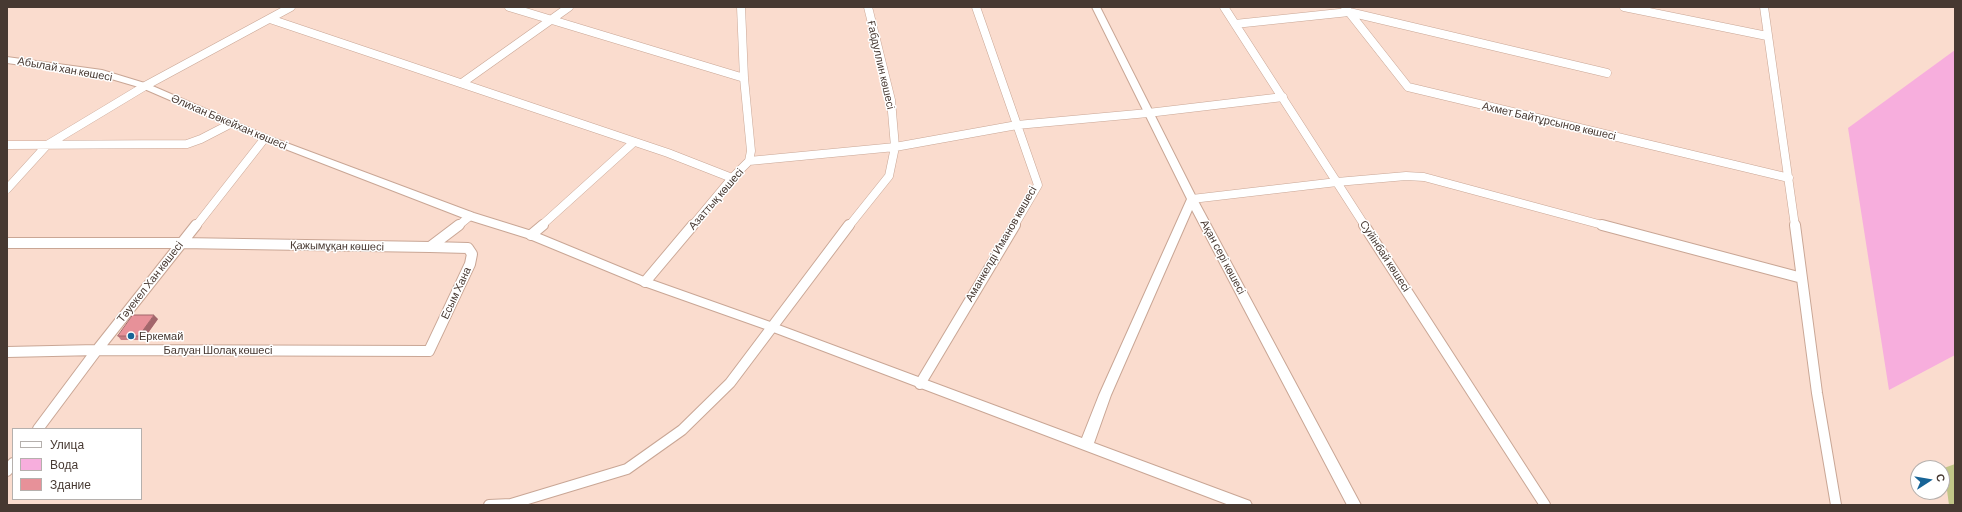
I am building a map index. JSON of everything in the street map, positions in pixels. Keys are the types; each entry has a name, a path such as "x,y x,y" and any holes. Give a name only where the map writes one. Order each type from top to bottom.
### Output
{"street":[{"path":"7,188 47,145 145,86 291,7"},
{"path":"509,7 744,78"},
{"path":"462,83 550,19 569,7"},
{"name":"Азаттық көшесі","path":"645,282 732,178 749,161 751,150 744,78 740,7"},
{"name":"Ғабдуллин көшесі","path":"489,505 511,504 627,469 682,430 730,383 889,176 896,147 891,100 868,7"},
{"name":"Аманкелді Иманов көшесі","path":"920,384 1038,185 976,7"},
{"name":"Ақан сері көшесі","path":"1096,7 1192,199 1354,505"},
{"name":"Суйінбай көшесі","path":"1224,7 1545,505"},
{"path":"1624,7 1768,36"},
{"path":"1764,7 1789,178 1817,393 1836,505"},
{"path":"1235,24 1347,9 1606,73"},
{"name":"Ахмет Байтұрсынов көшесі","path":"1347,9 1408,88 1789,178"},
{"path":"270,18 634,142 732,178"},
{"name":"Абылай хан көшесі","path":"7,60 102,73 145,86"},
{"name":"Әлихан Бөкейхан көшесі","path":"145,86 265,138 470,216"},
{"path":"749,161 896,147 1017,125 1148,113 1283,97"},
{"path":"7,145 187,144 232,124"},
{"name":"Тәуекел Хан көшесі","path":"39,428 97,350 265,138"},
{"path":"531,235 634,142"},
{"path":"1086,446 1105,395 1192,199 1337,182 1406,176 1424,177 1802,278"},
{"path":"430,247 470,216 531,235 645,282 772,327 920,384 1245,505"},
{"name":"Қажымұқан көшесі","path":"7,243 181,243 430,247"},
{"name":"Есым Хана","path":"429,351 470,264 472,254 468,248 430,247"},
{"name":"Балуан Шолақ көшесі","path":"7,352 97,350 429,351"}],"green space":[{"path":"1955,464 1955,505 1949,505 1948,500 1950,500 1950,466"}],"water":[{"path":"1955,50 1955,355 1889,390 1848,128"}],"building":[{"path":"133,315 154,315 139,336 118,336"}],"place":[{"name":"Еркемай","path":"131,336"}]}
